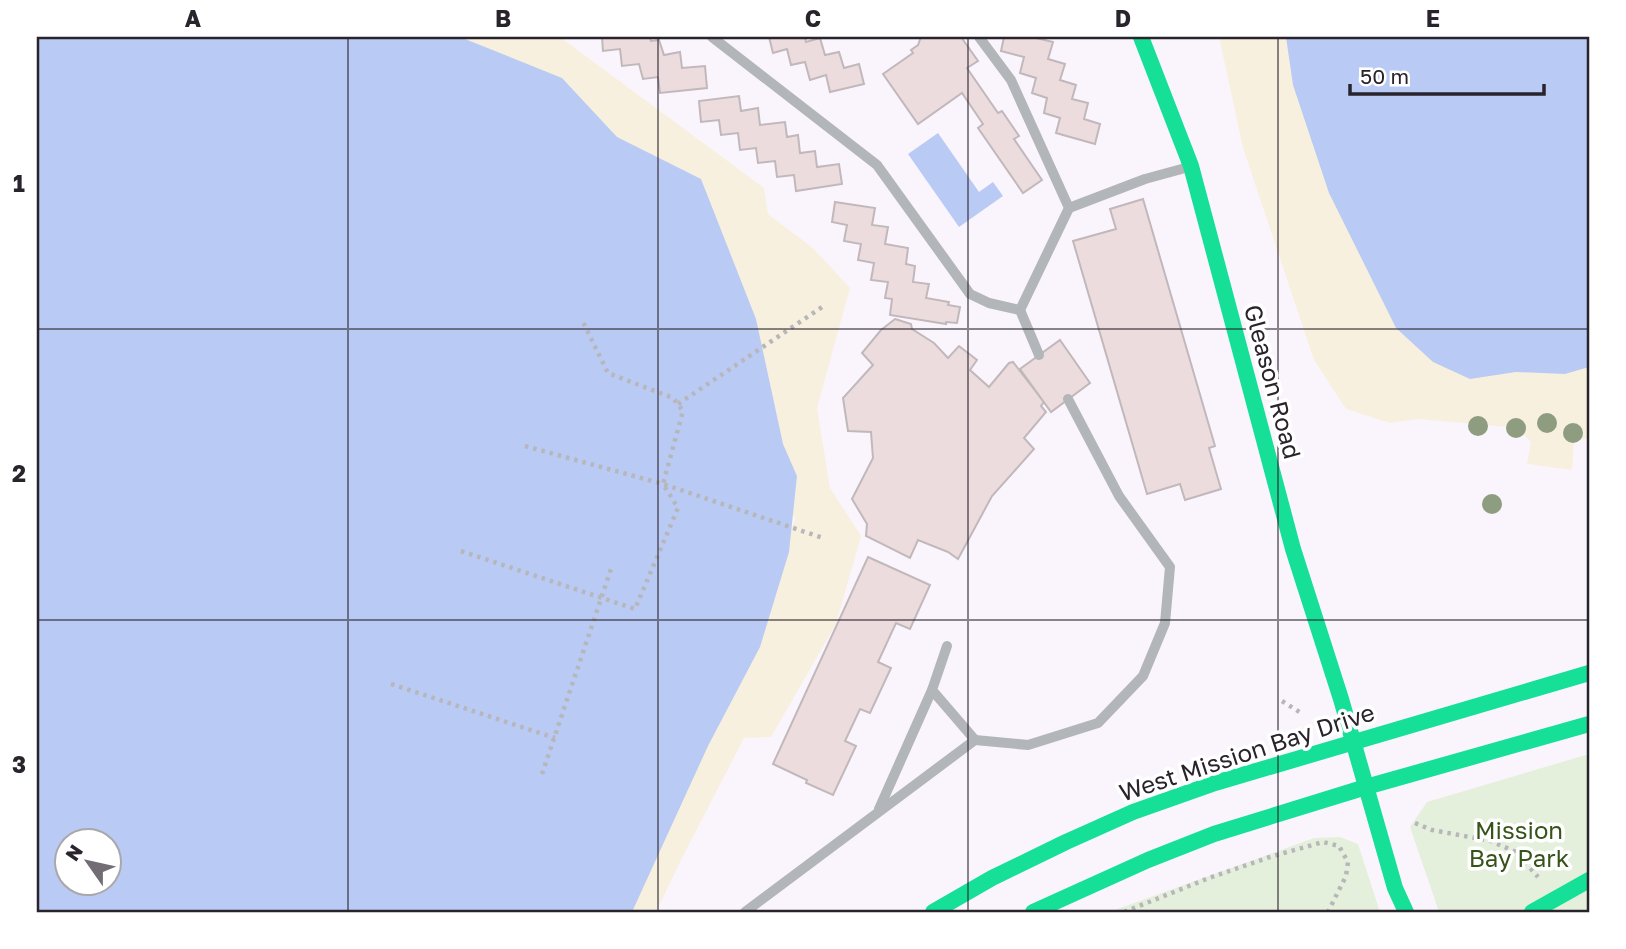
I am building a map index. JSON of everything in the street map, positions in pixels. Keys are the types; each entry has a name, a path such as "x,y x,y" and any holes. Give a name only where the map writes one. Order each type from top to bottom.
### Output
{"main road":[{"name":"Gleason Road","path":"1141,37 1191,166 1293,549 1341,699 1395,888 1406,912"},
{"name":"West Mission Bay Drive","path":"933,912 992,878 1133,812 1215,783 1352,741 1589,673"},
{"path":"1033,912 1214,834 1366,787 1589,724"},
{"path":"1532,912 1589,880"}],"lane":[{"path":"712,37 877,165 970,294 989,303 1020,310"},
{"path":"979,37 1011,80 1069,208"},
{"path":"1039,355 1020,310 1069,208 1145,178 1191,166"},
{"path":"746,912 975,740 1028,745 1098,723 1143,676 1165,623 1170,566 1119,496 1068,399"},
{"path":"878,812 932,690 947,646"},
{"path":"932,690 975,740"}],"path":[{"path":"678,404 822,307"},
{"path":"461,551 635,609 678,508 663,484 682,411 673,398 608,373 583,322"},
{"path":"525,446 663,484 823,538"},
{"path":"542,775 612,566"},
{"path":"391,684 555,738"},
{"path":"1282,701 1301,713"},
{"path":"1415,823 1432,830 1491,841 1516,852 1556,899"},
{"path":"1124,912 1209,878 1323,842 1339,846 1348,862 1346,876 1328,912"}],"green space":[{"name":"Mission Bay Park","path":"1589,754 1589,912 1439,912 1410,827 1427,802"},
{"path":"1340,837 1358,844 1380,912 1109,912 1314,838"}],"sand":[{"path":"405,37 560,37 764,188 768,214 813,248 850,288 817,408 830,488 861,536 836,624 771,737 744,738 656,912 618,912 669,784 795,520 726,339"},
{"path":"1219,37 1320,37 1589,326 1589,439 1574,440 1572,470 1527,464 1531,442 1518,428 1418,419 1390,423 1346,409 1314,360 1243,148"}],"water":[{"path":"37,37 460,37 562,78 617,137 701,179 756,319 783,444 797,476 789,552 760,647 708,746 632,912 37,912"},
{"path":"1286,37 1589,37 1589,367 1565,374 1516,372 1470,379 1433,362 1396,328 1329,193 1293,85"},
{"path":"938,133 979,192 993,182 1003,196 959,227 908,154"}],"building":[{"path":"602,37 650,37 651,41 659,40 664,55 680,52 682,68 705,66 707,88 660,93 658,77 643,79 639,64 622,66 620,49 603,51"},
{"path":"769,37 805,37 806,42 820,38 825,55 839,52 844,68 859,64 864,84 830,92 826,75 810,80 805,62 791,65 787,49 773,53"},
{"path":"921,37 961,37 978,61 967,68 998,113 1002,111 1019,136 1014,139 1042,180 1023,193 978,128 983,124 962,93 918,124 883,74 913,53 911,50 918,45"},
{"path":"1004,37 1037,37 1053,42 1048,59 1065,64 1060,80 1076,85 1072,99 1088,103 1084,119 1100,124 1095,144 1056,133 1060,118 1044,113 1047,98 1032,93 1036,78 1020,73 1024,57 1001,51"},
{"path":"739,96 741,111 758,108 760,125 785,122 787,137 798,135 800,153 815,151 817,167 839,164 842,184 796,191 794,175 777,177 775,161 758,163 756,148 740,150 738,133 721,135 719,120 701,122 699,101"},
{"path":"1143,199 1215,446 1209,448 1221,489 1185,500 1180,484 1147,494 1073,241 1116,229 1110,209"},
{"path":"835,202 875,208 872,225 888,227 885,244 908,248 906,264 915,266 913,282 929,284 926,298 960,307 957,323 946,324 890,315 892,299 885,298 888,282 871,280 874,263 858,260 861,244 844,241 847,225 832,222"},
{"path":"895,319 911,324 912,329 934,343 948,358 959,346 977,360 970,370 989,387 1009,363 1013,362 1044,402 1041,406 1046,412 1024,438 1034,449 992,496 958,559 918,540 910,558 866,536 867,524 852,499 873,458 871,432 848,431 843,398 873,365 862,353 881,330"},
{"path":"1060,340 1090,383 1051,412 1020,369"},
{"path":"868,557 930,585 910,629 896,623 878,662 891,668 870,713 860,709 845,741 856,746 833,795 773,764"}],"traffic: fast":[{"path":"1141,37 1191,166 1293,549 1341,699 1395,888 1406,912"},
{"path":"933,912 992,878 1133,812 1215,783 1589,673"},
{"path":"1033,912 1148,860 1214,834 1366,787 1589,724"},
{"path":"1532,912 1589,880"}]}
